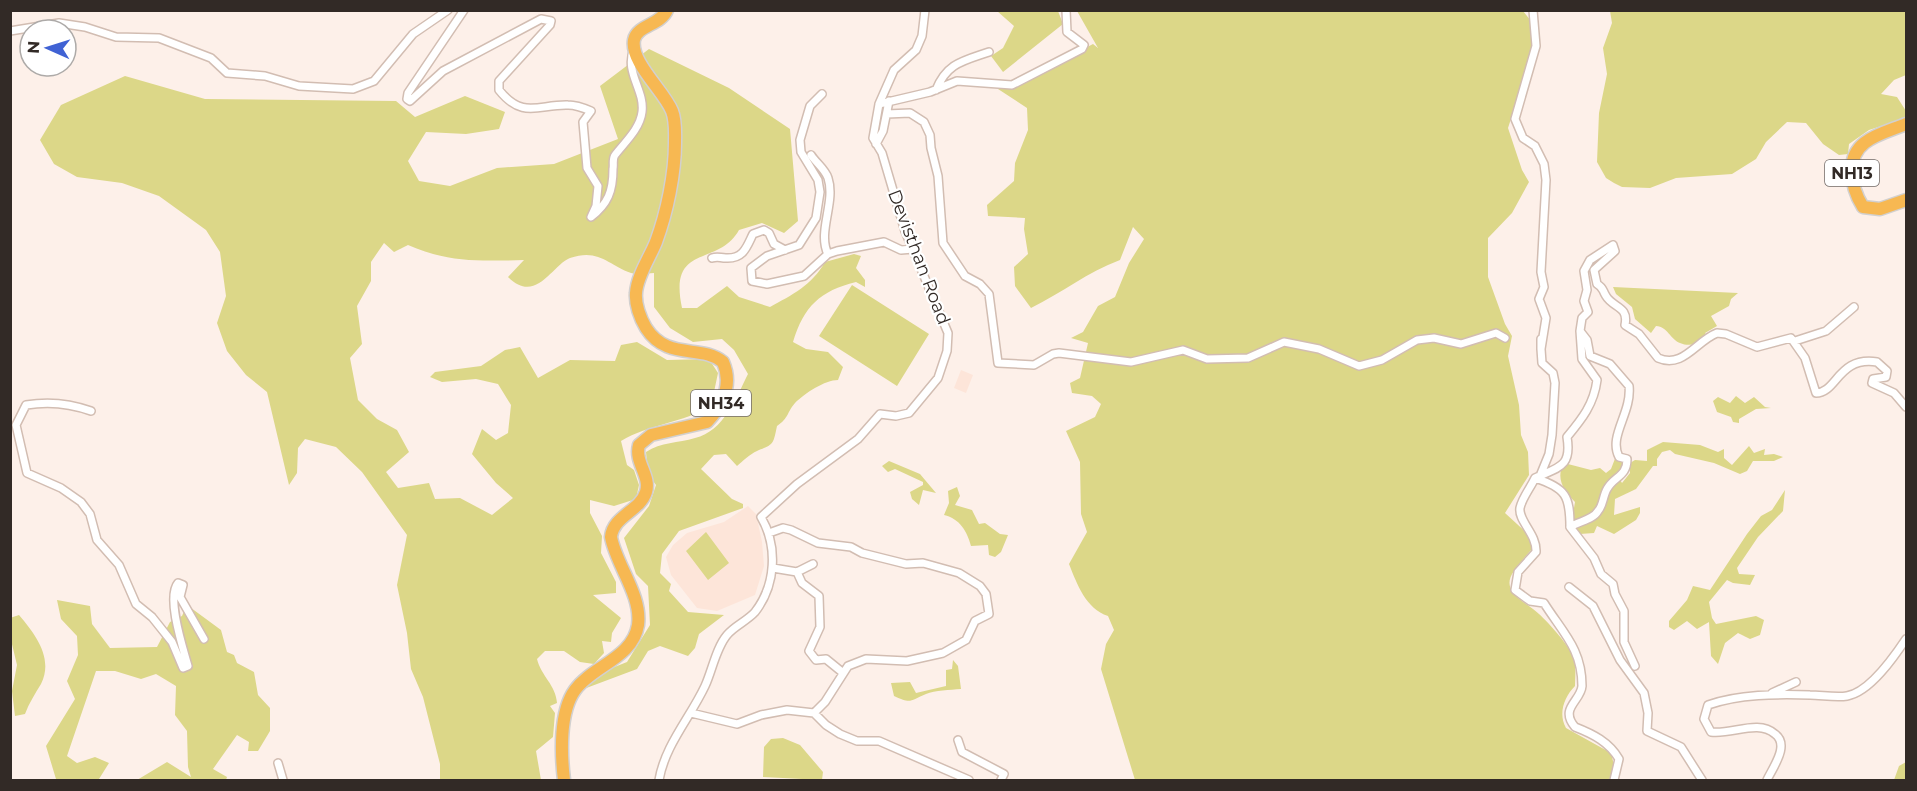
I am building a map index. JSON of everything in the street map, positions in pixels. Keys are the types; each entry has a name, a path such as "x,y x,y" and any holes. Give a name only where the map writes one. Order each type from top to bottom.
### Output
{"highway":[{"path":"634,49 638,32 660,20 667,10"},
{"name":"NH34","path":"564,780 565,716 569,700 580,684 628,645 638,624 636,604 611,537 616,523 638,505 647,490 638,456 639,445 651,435 707,422 723,400 727,379 726,369 718,358 683,353 653,336 639,309 637,286 657,238 672,177 675,145 673,113 634,49"},
{"name":"NH13","path":"1906,124 1859,146 1853,157 1852,174 1855,191 1863,207 1880,209 1906,200"}],"street":[{"path":"10,31 59,23 85,27 116,37 159,38 211,58 227,73 265,76 299,86 353,89 374,81 413,34 448,10"},
{"path":"464,10 408,93 407,99 410,101 443,71 541,19 550,21 550,25 499,81 499,90 505,98 524,108 538,110 568,105 591,111 583,122 588,168 598,186 596,206 591,217 605,207 611,190 613,157 637,126 642,112 630,59 634,49"},
{"name":"Devisthan Road","path":"659,780 669,748 691,713 726,635 754,613 768,588 773,568 769,533 761,517 797,484 858,439 880,414 896,416 909,413 938,378 946,351 948,333 905,231 882,153 876,144 872,130 879,104 894,70 916,50 922,36 925,10"},
{"path":"879,104 936,90 957,81 1012,85 1082,50 1084,45 1067,32 1066,10"},
{"path":"1533,10 1536,46 1515,119 1523,138 1535,146 1544,164 1546,180 1541,272 1544,286 1539,299 1546,318 1539,357 1553,373 1555,390 1551,443 1538,477 1520,508 1536,542 1536,552 1518,573 1515,590 1530,601 1544,603 1574,647 1581,663 1582,687 1571,704 1570,718 1575,727 1595,735 1615,752 1619,759 1614,780"},
{"path":"936,90 941,76 948,69 989,52"},
{"path":"822,94 810,106 800,140 801,152 818,180 820,192 816,218 804,240 767,256 751,268 752,280 767,284 804,276 828,254 884,242 901,250 913,249"},
{"path":"876,144 887,114 889,101"},
{"path":"887,114 910,113 928,128 938,176 943,243 965,276 980,284 989,294 998,363 1034,365 1059,353 1131,362 1183,350 1207,359 1248,358 1284,342 1319,349 1359,366 1382,360 1417,340 1434,338 1461,344 1496,333 1505,338"},
{"path":"811,155 827,175 831,191 825,244 828,254"},
{"path":"712,258 718,256 726,259 742,253 748,249 753,234 764,230 769,233 774,244 784,250"},
{"path":"1538,477 1554,470 1567,460 1570,451 1567,437 1587,412 1596,391 1597,380 1582,359 1580,331 1582,318 1588,312 1584,301 1587,290 1584,271 1590,260 1613,245 1615,251 1593,270 1597,284 1602,287 1608,299 1622,309 1626,315 1625,325 1639,334 1658,358 1673,361 1685,356 1717,333 1757,347 1773,345 1787,338 1795,340 1826,332 1854,307"},
{"path":"1570,527 1594,516 1600,510 1607,488 1624,474 1627,463 1627,459 1619,457 1616,451 1617,428 1629,406 1629,386 1610,364 1590,356 1587,339 1580,331"},
{"path":"1541,339 1541,349"},
{"path":"1795,340 1805,358 1816,393 1827,388 1845,368 1863,361 1877,362 1887,371 1886,377 1873,379 1872,383 1894,393 1906,407"},
{"path":"91,411 76,405 45,402 26,405 16,425 27,473 61,488 81,502 90,514 98,540 119,565 136,603 152,617 172,642 183,668 188,666 174,607 174,587 178,583 183,585 180,597 204,639"},
{"path":"1538,477 1556,485 1569,501 1570,527 1594,558 1601,574 1615,586 1615,594 1624,610 1624,642 1635,666"},
{"path":"769,533 783,528 818,543 851,547 862,553 906,564 923,563 959,573 980,585 986,594 989,614 975,621 966,640 926,659 861,660 842,672 825,702 814,712"},
{"path":"773,568 797,572 813,564"},
{"path":"797,572 802,583 819,596 821,602 820,627 809,651 816,660 826,659 842,672"},
{"path":"1569,587 1593,606 1620,660 1644,693 1648,713 1647,731 1681,747 1702,780"},
{"path":"1767,780 1780,754 1782,743 1778,736 1763,727 1720,733 1711,732 1704,719 1708,705 1764,696 1847,696 1858,691 1875,677 1906,639"},
{"path":"1764,696 1796,682"},
{"path":"691,713 737,724 761,715 787,710 814,712 826,725 840,734 858,741 879,741 969,780"},
{"path":"958,740 962,752 1004,774 1001,780"},
{"path":"278,763 283,780"}],"shaded area":[{"path":"997,11 1058,11 1063,24 1003,72 991,56 1003,48 1014,26"},
{"path":"1077,11 1523,11 1531,21 1532,54 1508,128 1522,170 1529,182 1512,213 1488,238 1488,277 1505,324 1512,336 1508,356 1519,405 1521,435 1528,452 1529,475 1505,513 1528,534 1532,549 1512,574 1510,587 1514,594 1549,624 1572,654 1575,666 1575,686 1563,706 1562,717 1566,728 1611,753 1614,765 1610,780 1135,780 1101,669 1106,644 1114,630 1108,616 1094,608 1083,595 1069,564 1087,532 1081,514 1080,462 1066,431 1095,417 1101,404 1092,396 1072,393 1070,383 1080,378 1088,343 1071,338 1083,332 1098,306 1115,297 1129,263 1144,239 1133,227 1120,260 1097,270 1031,308 1015,286 1014,267 1028,254 1024,229 1025,218 988,216 987,205 1014,181 1015,163 1028,130 1027,108 998,89 1032,76 1093,44 1098,48"},
{"path":"1610,11 1906,11 1906,75 1894,80 1881,94 1897,97 1906,111 1906,118 1869,130 1849,144 1848,154 1839,155 1823,144 1806,123 1787,122 1766,142 1756,159 1732,174 1676,178 1650,188 1622,187 1606,178 1597,162 1599,113 1607,74 1603,48 1612,23"},
{"path":"649,49 729,88 790,129 798,221 784,233 762,223 739,230 730,242 688,264 682,273 680,287 682,308 697,308 727,286 739,297 770,307 794,294 808,283 825,262 854,254 861,256 856,268 865,280 865,287 856,282 823,295 802,319 793,342 806,349 828,352 843,367 838,380 815,388 795,403 784,420 777,426 770,445 752,454 737,466 726,454 714,455 701,469 732,499 743,504 743,508 679,531 662,554 660,573 671,584 669,591 688,612 724,615 699,634 695,648 688,656 660,646 648,651 637,669 581,690 597,674 627,662 650,625 648,586 636,574 624,538 649,506 656,485 648,474 646,452 664,444 695,438 714,428 734,403 748,374 734,350 722,339 693,342 670,328 654,307 654,273 631,273 596,256 580,255 563,262 543,281 527,287 518,285 508,277 524,260 451,258 408,245 394,252 384,243 371,262 371,281 357,306 362,344 350,358 358,400 377,419 397,430 409,452 386,472 398,488 429,483 435,499 460,498 492,515 513,498 496,483 472,454 482,429 496,440 508,433 511,405 498,384 476,379 442,382 430,377 435,372 481,366 505,350 520,347 538,378 570,360 615,361 621,345 637,342 667,360 709,359 718,373 711,406 621,441 627,465 634,470 639,485 636,499 614,506 590,500 590,513 602,536 601,553 616,582 616,593 593,595 621,618 612,633 611,642 602,641 604,653 594,664 580,662 564,651 545,651 537,659 554,691 557,703 550,706 555,713 553,737 536,751 541,780 440,780 440,764 423,697 411,669 407,633 397,585 407,535 362,472 336,447 305,439 298,448 297,473 289,485 267,392 246,375 227,351 217,323 226,296 220,252 206,230 159,196 122,183 77,177 54,164 40,140 61,105 125,76 205,99 396,101 415,117 465,96 505,112 499,129 466,134 426,132 408,161 419,181 450,186 497,168 554,164 618,139 600,86"},
{"path":"852,285 929,334 897,386 819,336"},
{"path":"1613,287 1738,293 1731,299 1729,306 1711,316 1717,326 1705,333 1710,339 1706,344 1686,345 1677,341 1660,327 1656,326 1651,333 1635,319 1632,307 1616,294"},
{"path":"961,370 973,375 966,393 954,388"},
{"path":"1736,396 1745,403 1754,397 1765,407 1771,408 1756,409 1739,419 1739,423 1733,422 1731,417 1717,412 1713,401 1718,397 1730,403"},
{"path":"1663,442 1700,445 1718,452 1724,449 1724,458 1732,465 1749,446 1754,453 1765,449 1764,455 1774,454 1783,457 1774,461 1753,461 1747,471 1740,474 1714,463 1675,454 1670,450 1662,452 1657,459 1657,466 1653,466 1636,489 1615,499 1614,515 1640,507 1636,520 1614,534 1597,526 1594,533 1576,532 1573,514 1575,502 1564,489 1560,474 1564,463 1591,470 1600,468 1606,473 1611,469 1616,456 1622,457 1623,469 1616,473 1622,483 1630,473 1630,463 1635,460 1647,461 1647,450"},
{"path":"889,461 920,474 936,493 923,490 919,505 912,499 910,492 923,485 923,482 895,469 888,472 882,466"},
{"path":"957,487 960,496 955,505 972,510 979,524 985,523 1000,534 1008,535 1001,552 995,557 989,555 988,545 971,546 962,526 954,519 944,515 949,503 948,491"},
{"path":"1785,490 1783,511 1758,537 1737,568 1739,574 1755,575 1750,585 1727,580 1709,602 1712,618 1716,624 1756,616 1764,620 1760,635 1750,639 1738,633 1725,643 1718,664 1711,656 1709,622 1697,629 1687,621 1674,630 1669,627 1669,621 1687,600 1693,586 1710,590 1747,534 1761,516 1772,510"},
{"path":"748,506 756,514 764,566 755,595 717,611 697,608 671,575 666,557 673,545 687,533 724,522"},
{"path":"706,532 729,563 708,580 686,551"},
{"path":"57,600 90,606 92,624 110,648 157,647 170,622 182,616 187,605 221,630 227,652 234,655 237,663 254,672 258,695 270,708 270,731 258,751 248,751 249,742 237,735 213,769 227,777 226,780 137,780 167,762 191,777 188,767 187,731 175,715 176,686 156,674 141,679 115,671 96,671 67,756 77,763 95,757 109,763 99,779 56,779 46,746 75,699 67,681 78,655 77,636 61,619"},
{"path":"19,615 41,647 45,665 41,684 25,714 15,716 12,691 17,665 11,640 10,618"},
{"path":"953,660 958,666 961,689 934,692 910,701 894,696 891,683 910,682 916,693 946,686 946,670 952,669"},
{"path":"783,738 800,745 823,772 822,780 763,777 764,747 771,739"},
{"path":"1906,762 1906,780 1894,780 1899,766"}]}
